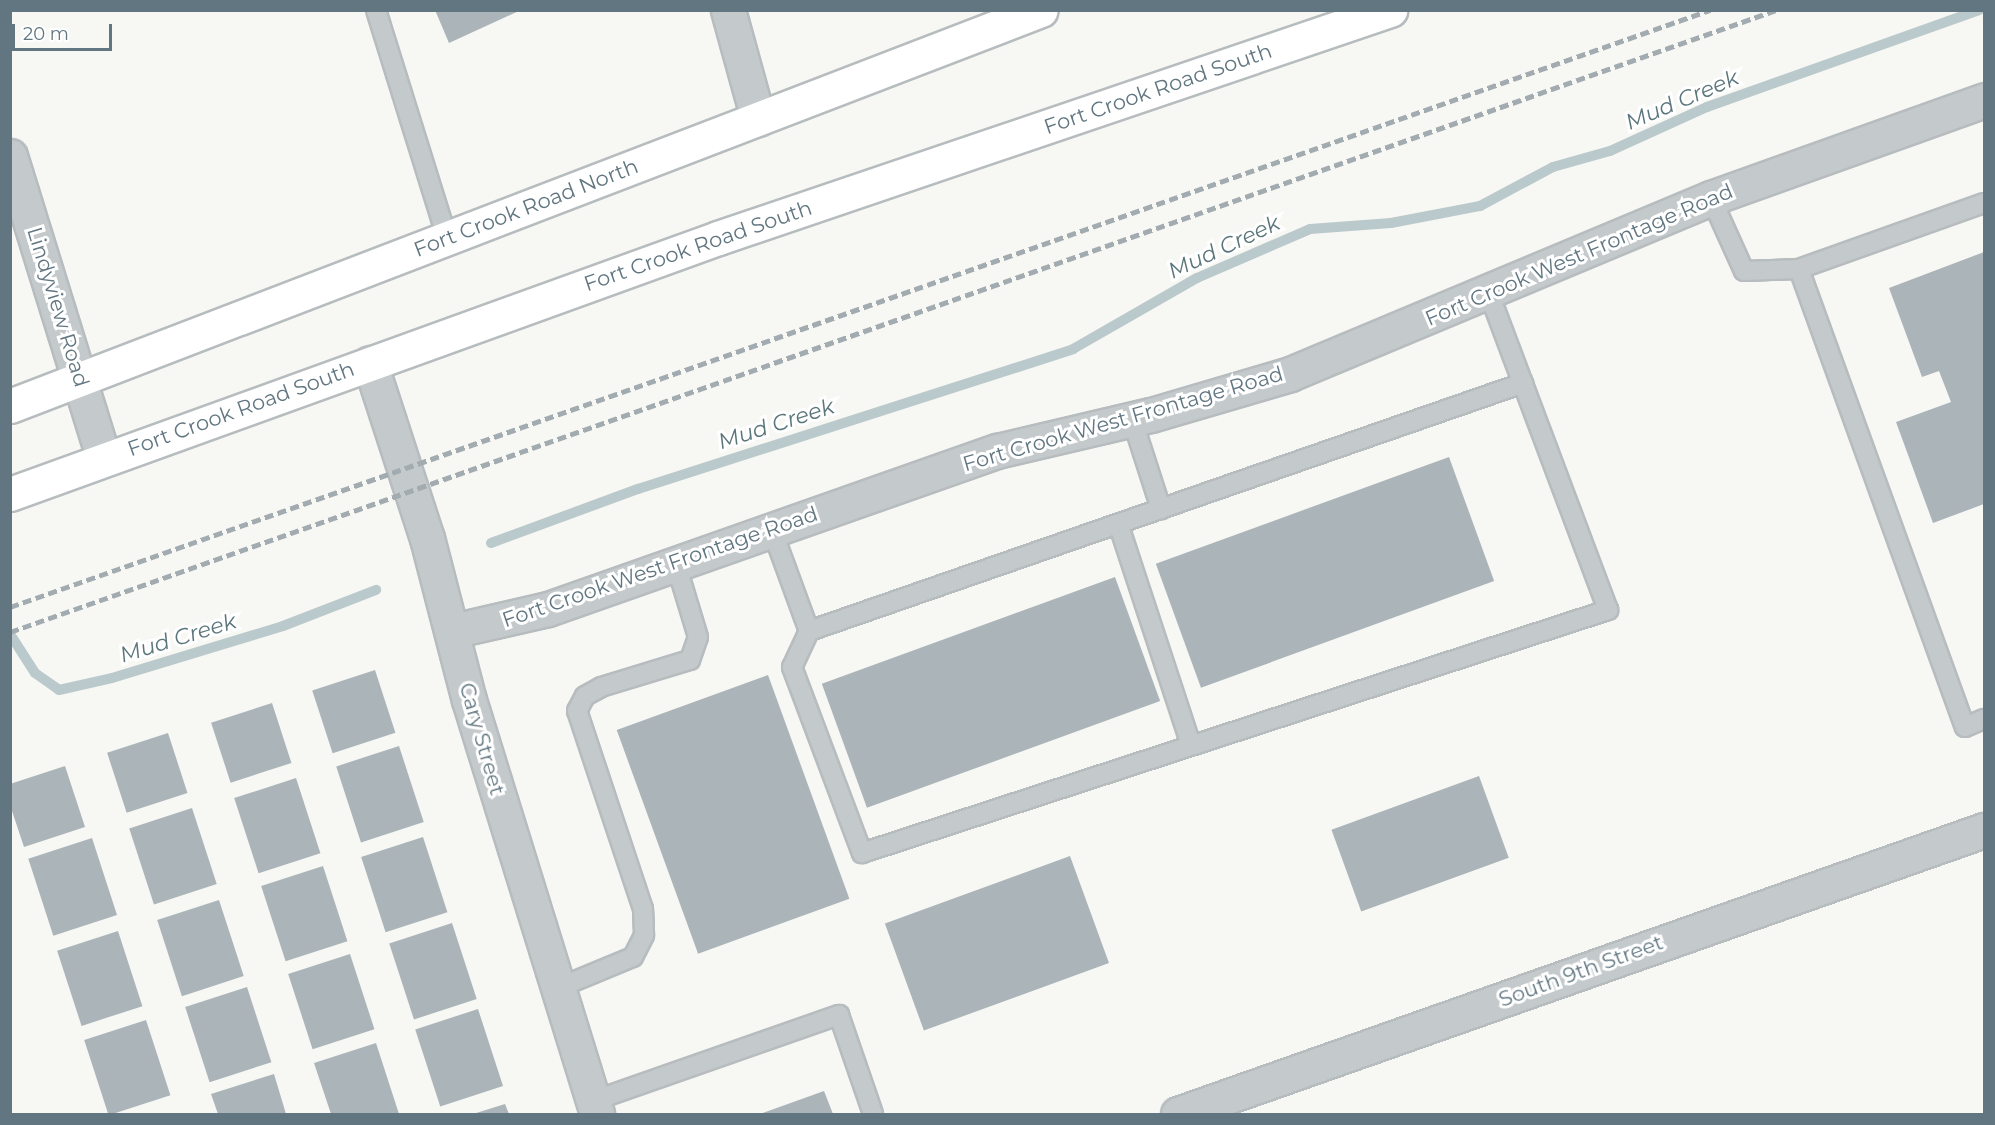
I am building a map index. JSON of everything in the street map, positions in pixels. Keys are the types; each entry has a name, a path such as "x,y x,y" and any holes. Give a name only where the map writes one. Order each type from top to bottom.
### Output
{"main road":[{"name":"Fort Crook Road South","path":"10,494 718,238 1390,10"},
{"name":"Fort Crook Road North","path":"10,406 758,119 1021,14"}],"street":[{"path":"728,10 758,119"},
{"name":"Fort Crook West Frontage Road","path":"452,631 548,609 997,451 1132,419 1290,374 1489,293 1711,198 1984,100"},
{"name":"Lindyview Road","path":"10,156 104,459"},
{"name":"Cary Street","path":"370,363 595,1108"},
{"name":"South 9th Street","path":"1178,1114 1984,830"}],"lane":[{"path":"376,10 447,238"},
{"path":"1711,198 1744,271 1799,270 1984,203"},
{"path":"1799,270 1965,727 1984,719"},
{"path":"772,530 809,631 792,667 862,853 1608,609 1489,293"},
{"path":"809,631 1119,526 1161,509 1523,383"},
{"path":"1132,419 1161,509"},
{"path":"1119,526 1191,745"},
{"path":"558,988 633,957 644,935 643,909 577,711 585,696 601,687 690,660 698,637 676,564"},
{"path":"595,1108 839,1015 873,1114"}],"building":[{"path":"435,10 521,10 449,43"},
{"path":"1984,252 1984,504 1933,523 1896,422 1951,402 1939,371 1922,377 1889,288"},
{"path":"1449,457 1494,581 1201,688 1156,564"},
{"path":"1115,577 1160,701 867,808 822,684"},
{"path":"375,670 395,733 333,753 312,690"},
{"path":"768,675 849,899 698,954 617,730"},
{"path":"272,703 291,763 231,783 211,723"},
{"path":"168,733 187,793 127,813 107,753"},
{"path":"399,746 424,822 361,842 336,766"},
{"path":"65,766 85,827 24,847 10,805 10,784"},
{"path":"1479,776 1509,858 1361,911 1331,830"},
{"path":"296,778 320,853 259,873 234,798"},
{"path":"192,808 217,884 154,904 129,828"},
{"path":"423,837 447,912 386,932 361,857"},
{"path":"92,838 117,915 53,936 28,859"},
{"path":"1070,856 1109,963 924,1031 885,923"},
{"path":"323,866 347,941 286,961 261,886"},
{"path":"219,900 244,976 182,996 157,920"},
{"path":"452,923 477,999 414,1019 389,943"},
{"path":"118,931 142,1006 82,1026 57,951"},
{"path":"350,954 374,1029 313,1049 288,974"},
{"path":"247,987 271,1062 210,1082 185,1007"},
{"path":"478,1009 503,1086 440,1106 415,1029"},
{"path":"146,1020 170,1095 108,1114 84,1040"},
{"path":"376,1043 399,1114 331,1114 314,1063"},
{"path":"274,1074 286,1114 218,1114 211,1094"},
{"path":"824,1091 833,1114 760,1114"},
{"path":"505,1104 509,1114 473,1114"}],"waterway":[{"name":"Mud Creek","path":"491,543 638,489 1073,349 1197,278 1310,229 1391,223 1480,206 1553,167 1610,151 1707,107 1979,10"},
{"name":"Mud Creek","path":"10,634 35,673 59,690 112,678 283,626 376,590"}],"railway":[{"path":"10,607 1710,10"},
{"path":"10,632 1776,10"}]}
